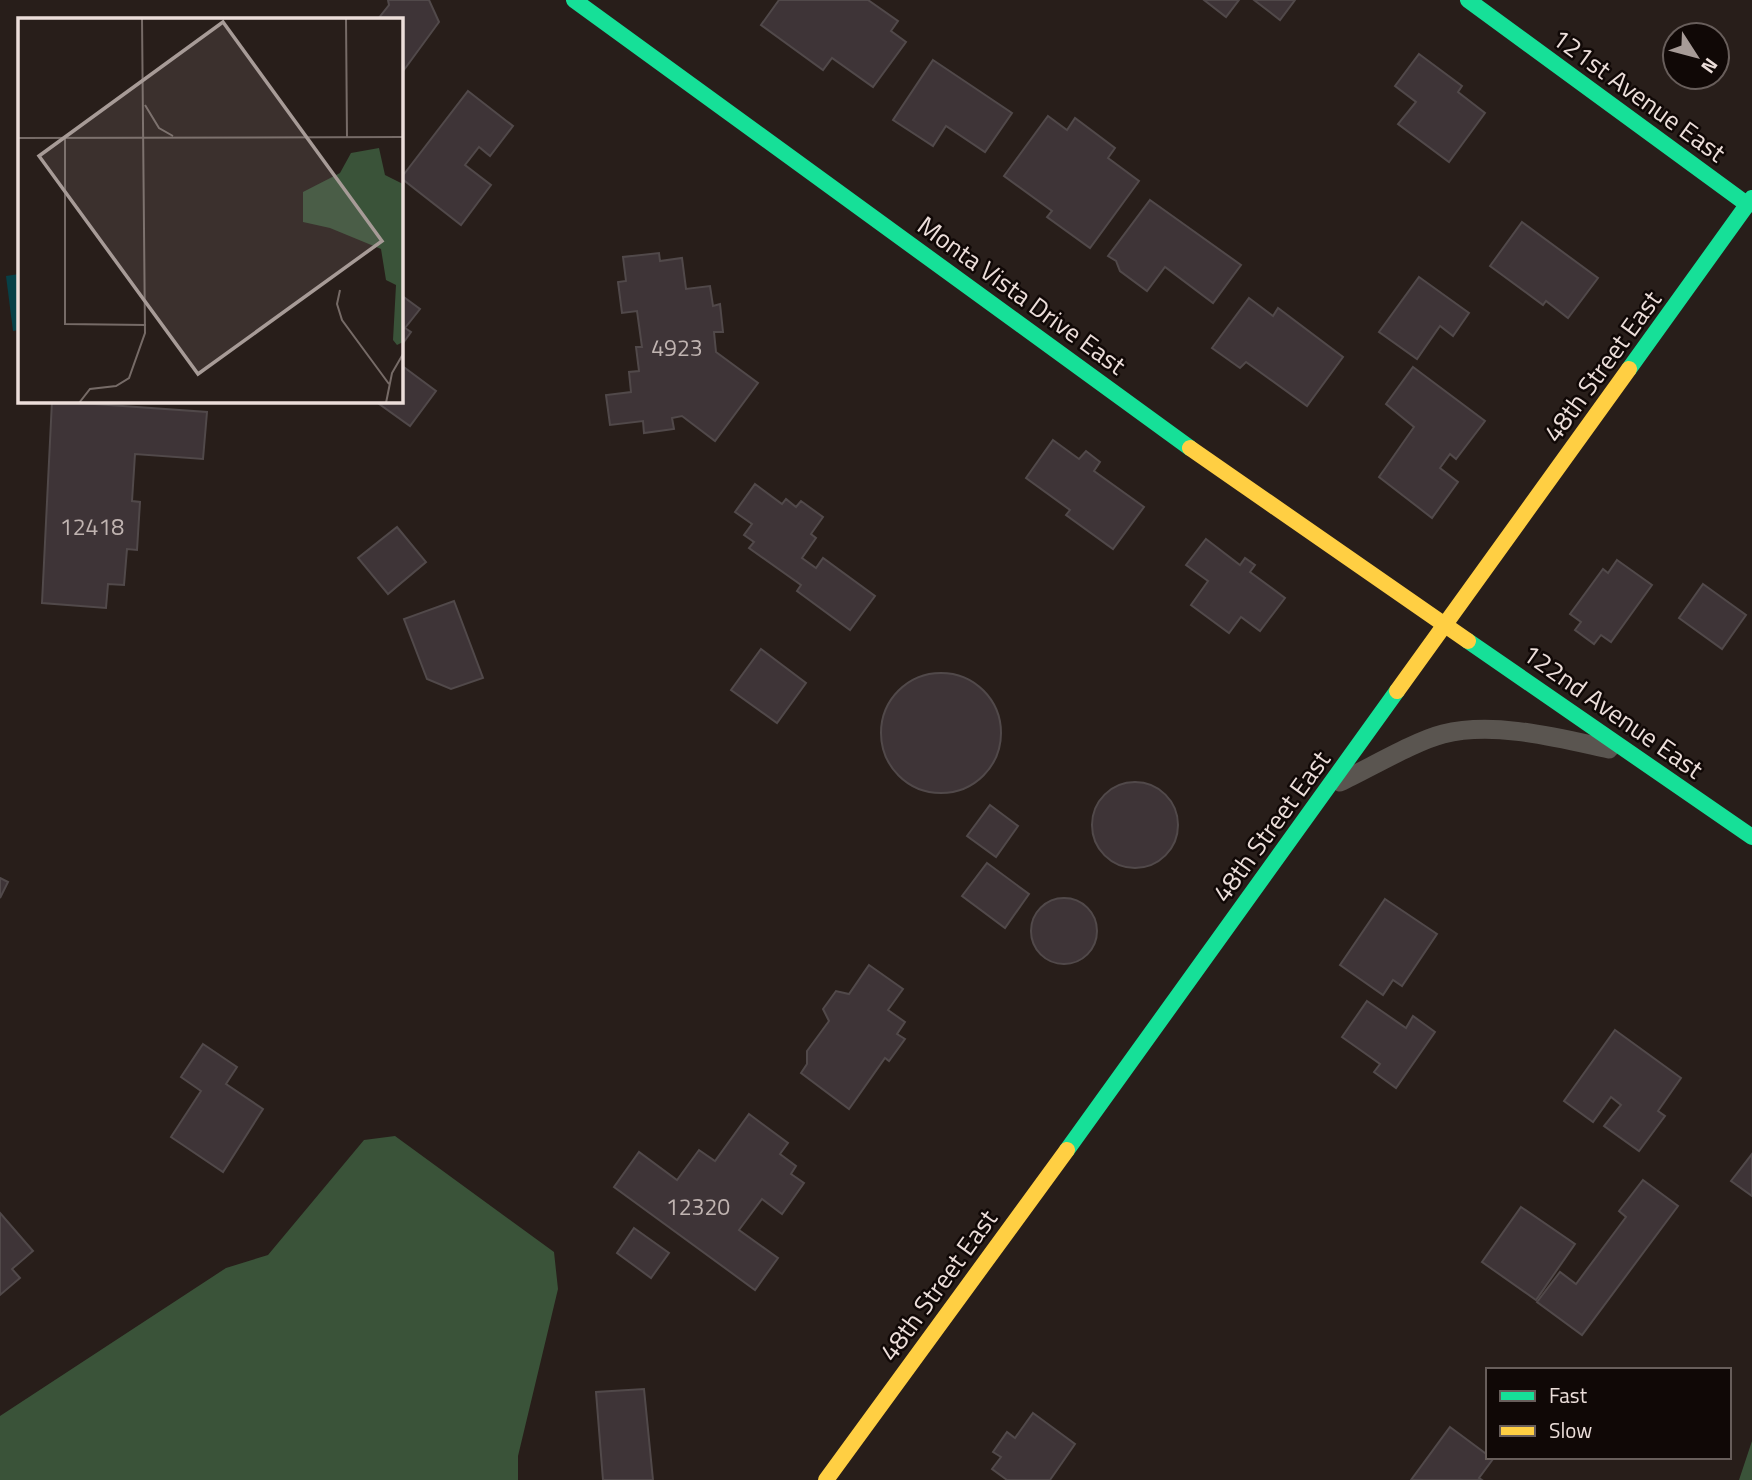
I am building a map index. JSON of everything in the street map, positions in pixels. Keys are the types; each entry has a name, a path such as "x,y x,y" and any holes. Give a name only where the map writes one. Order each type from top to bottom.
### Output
{"street":[{"name":"Monta Vista Drive East","path":"573,0 1209,462 1446,625"},
{"name":"121st Avenue East","path":"1468,0 1750,202"},
{"name":"48th Street East","path":"826,1480 1329,788 1750,202"},
{"name":"122nd Avenue East","path":"1446,625 1752,837"}],"lane":[{"path":"1329,788 1443,734 1493,730 1562,739 1634,755"}],"green space":[{"path":"395,1136 554,1252 558,1289 518,1456 518,1480 0,1480 0,1416 226,1268 268,1255 364,1140"},
{"path":"1752,1441 1752,1480 1739,1480"}],"water":[{"path":"18,274 18,330 13,331 6,276"}],"building":[{"path":"388,0 429,0 439,22 402,73 402,18 379,18 389,5"},
{"path":"779,0 868,0 898,21 891,31 906,42 873,87 832,58 823,70 761,25"},
{"path":"1204,0 1239,0 1226,17"},
{"path":"1254,0 1295,0 1280,20"},
{"path":"1419,54 1462,86 1458,92 1485,113 1449,162 1398,124 1416,102 1395,86"},
{"path":"933,60 1012,113 985,152 946,126 933,146 893,120"},
{"path":"468,91 513,126 490,156 479,147 465,165 491,185 461,225 402,177"},
{"path":"1048,116 1067,130 1075,118 1115,148 1108,158 1139,181 1090,248 1047,217 1052,211 1004,176"},
{"path":"1150,200 1241,265 1213,303 1165,267 1147,291 1120,271 1116,261 1108,256"},
{"path":"1522,222 1598,278 1568,318 1546,301 1543,305 1490,266"},
{"path":"659,253 660,261 682,258 686,289 710,286 713,306 720,304 723,332 714,332 716,352 758,383 715,441 682,416 672,418 674,429 644,433 643,421 610,425 606,395 631,392 629,372 639,371 636,347 642,347 637,311 622,313 618,282 626,281 623,257"},
{"path":"1419,277 1469,313 1453,336 1440,326 1417,359 1379,332"},
{"path":"402,296 420,309 405,328 411,332 402,345"},
{"path":"1249,298 1273,316 1278,308 1343,357 1307,406 1246,362 1240,368 1212,348"},
{"path":"402,366 436,391 410,426 376,402 402,402"},
{"path":"1413,367 1485,421 1456,459 1450,454 1440,468 1458,482 1432,518 1379,477 1414,427 1386,404"},
{"path":"52,402 207,412 203,459 135,454 132,501 140,502 137,550 127,549 124,585 108,584 106,608 42,603"},
{"path":"1053,440 1079,459 1086,451 1100,462 1094,471 1144,507 1113,549 1066,515 1070,510 1026,478"},
{"path":"755,484 782,504 786,499 796,507 801,501 823,517 811,534 816,538 802,558 816,568 823,558 875,596 850,630 797,591 801,585 749,548 754,542 744,535 752,524 735,512"},
{"path":"397,527 426,562 388,594 358,558"},
{"path":"1206,539 1240,565 1245,558 1255,565 1250,572 1285,598 1260,631 1241,617 1229,633 1191,605 1208,581 1186,565"},
{"path":"1617,560 1652,585 1611,642 1601,635 1594,644 1575,630 1581,622 1570,614 1603,569 1608,573"},
{"path":"1703,584 1746,615 1722,649 1679,618"},
{"path":"454,601 483,678 451,689 427,679 404,619"},
{"path":"761,649 806,683 777,723 731,690"},
{"path":"941,673 964,677 984,690 997,710 1001,733 997,756 984,776 964,789 941,793 918,789 898,776 885,756 881,733 885,710 898,690 918,677"},
{"path":"1135,782 1151,786 1165,795 1174,809 1178,825 1174,841 1165,855 1151,864 1135,868 1119,864 1105,855 1096,841 1092,825 1096,809 1105,795 1119,786"},
{"path":"990,805 1018,826 996,857 967,836"},
{"path":"987,863 1029,894 1005,928 962,896"},
{"path":"0,878 8,882 0,898"},
{"path":"1064,898 1077,900 1092,913 1097,931 1095,944 1082,959 1064,964 1051,962 1036,949 1031,931 1033,918 1046,903"},
{"path":"1385,899 1437,934 1402,986 1393,980 1383,995 1340,965"},
{"path":"869,965 903,989 888,1010 905,1022 897,1034 905,1039 889,1061 885,1058 849,1109 801,1073 807,1064 807,1051 829,1021 823,1009 836,991 849,994"},
{"path":"1367,1001 1406,1028 1413,1016 1435,1032 1396,1088 1374,1072 1380,1064 1342,1037"},
{"path":"1615,1030 1681,1078 1658,1111 1665,1116 1639,1151 1604,1126 1621,1105 1611,1097 1593,1122 1564,1101"},
{"path":"203,1044 237,1067 226,1084 263,1109 223,1172 171,1137 201,1091 181,1077"},
{"path":"749,1114 788,1143 780,1154 796,1166 791,1174 804,1183 782,1214 762,1199 739,1230 778,1258 755,1290 614,1187 639,1152 677,1180 699,1150 715,1161"},
{"path":"1752,1154 1752,1196 1731,1181"},
{"path":"1643,1180 1678,1206 1582,1335 1537,1302 1560,1272 1576,1284 1626,1217 1619,1211"},
{"path":"1521,1207 1575,1244 1536,1300 1482,1262"},
{"path":"0,1213 33,1251 12,1269 20,1278 0,1295"},
{"path":"634,1228 669,1253 651,1278 617,1253"},
{"path":"644,1389 653,1480 603,1480 596,1392"},
{"path":"1033,1413 1075,1444 1050,1480 1007,1480 992,1469 1001,1457 993,1452 1007,1432 1015,1438"},
{"path":"1450,1427 1486,1454 1486,1459 1493,1459 1479,1478 1482,1480 1411,1480"}],"traffic: fast":[{"path":"574,0 1190,448"},
{"path":"1468,0 1748,205"},
{"path":"1629,369 1752,198"},
{"path":"1468,641 1752,837"},
{"path":"1067,1150 1397,691"}],"traffic: slow":[{"path":"1397,691 1629,369"},
{"path":"1190,448 1468,641"},
{"path":"826,1480 1067,1150"}]}
